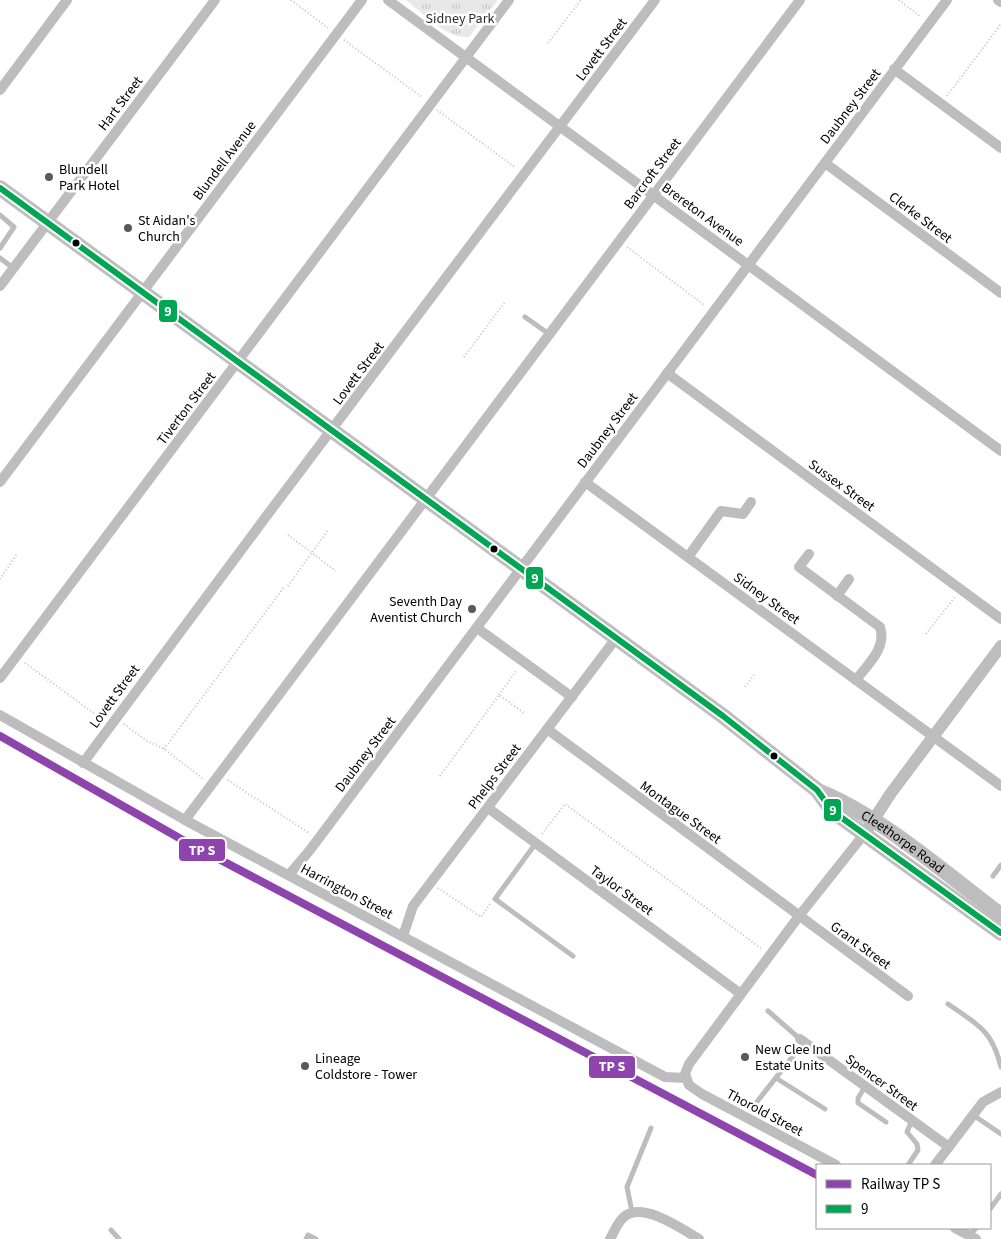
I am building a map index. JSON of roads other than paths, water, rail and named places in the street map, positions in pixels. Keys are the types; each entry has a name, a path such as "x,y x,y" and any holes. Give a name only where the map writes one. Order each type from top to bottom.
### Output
{"main road":[{"path":"0,188 143,290 238,362 724,716 816,790"},
{"name":"Cleethorpe Road","path":"816,790 838,799 874,820 1001,915"},
{"name":"Cleethorpe Road","path":"816,790 832,809 1001,933"}],"street":[{"path":"0,90 68,0"},
{"name":"Hart Street","path":"0,286 214,0"},
{"name":"Blundell Avenue","path":"0,482 362,0"},
{"name":"Brereton Avenue","path":"388,0 1001,451"},
{"name":"Tiverton Street","path":"0,678 509,0"},
{"name":"Lovett Street","path":"83,763 112,721 655,0"},
{"name":"Barcroft Street","path":"185,820 218,772 800,0"},
{"name":"Daubney Street","path":"289,875 318,840 712,311 947,0"},
{"path":"894,69 1001,148"},
{"name":"Clerke Street","path":"825,163 1001,293"},
{"name":"Sussex Street","path":"667,373 1001,619"},
{"name":"Sidney Street","path":"585,482 1001,786"},
{"path":"688,557 721,511 742,514 751,502"},
{"path":"809,554 799,567 880,627 884,637 880,648 856,680"},
{"path":"837,596 849,579"},
{"path":"477,628 572,697"},
{"name":"Phelps Street","path":"403,936 413,906 430,882 616,637"},
{"path":"686,1078 685,1074 689,1064 799,916 865,833 1001,646"},
{"name":"Harrington Street","path":"0,715 185,820 665,1077 686,1078"},
{"name":"Montague Street","path":"547,730 799,916"},
{"name":"Taylor Street","path":"488,808 741,994"},
{"name":"Grant Street","path":"799,916 908,996"},
{"name":"Spencer Street","path":"802,1041 949,1147"},
{"name":"Thorold Street","path":"686,1078 689,1085 702,1094 834,1164"},
{"path":"936,1164 983,1102 1001,1092"},
{"path":"610,1239 621,1220 632,1212 654,1215 699,1239"},
{"path":"958,1229 974,1234"}],"lane":[{"path":"0,216 14,227 0,248"},
{"path":"0,258 13,268"},
{"path":"525,317 549,335"},
{"path":"536,843 495,899 573,956"},
{"path":"993,876 1001,865"},
{"path":"948,1004 987,1032 997,1051 1001,1066"},
{"path":"756,1103 802,1041 768,1011"},
{"path":"776,1078 825,1109"},
{"path":"865,1087 858,1098 858,1102 886,1122"},
{"path":"973,1115 1001,1134"},
{"path":"909,1164 918,1150 917,1144 907,1132 912,1120"},
{"path":"632,1212 627,1187 651,1128"},
{"path":"991,1208 1001,1194"},
{"path":"111,1230 119,1239"},
{"path":"306,1239 308,1235 316,1239"}],"place":[{"name":"Blundell Park Hotel","path":"49,177"},
{"name":"St Aidan's Church","path":"128,228"},
{"name":"Seventh Day Aventist Church","path":"472,609"},
{"name":"New Clee Ind Estate Units","path":"745,1057"},
{"name":"Lineage Coldstore - Tower","path":"305,1066"}],"park label":[{"name":"Sidney Park","path":"460,18"}]}
